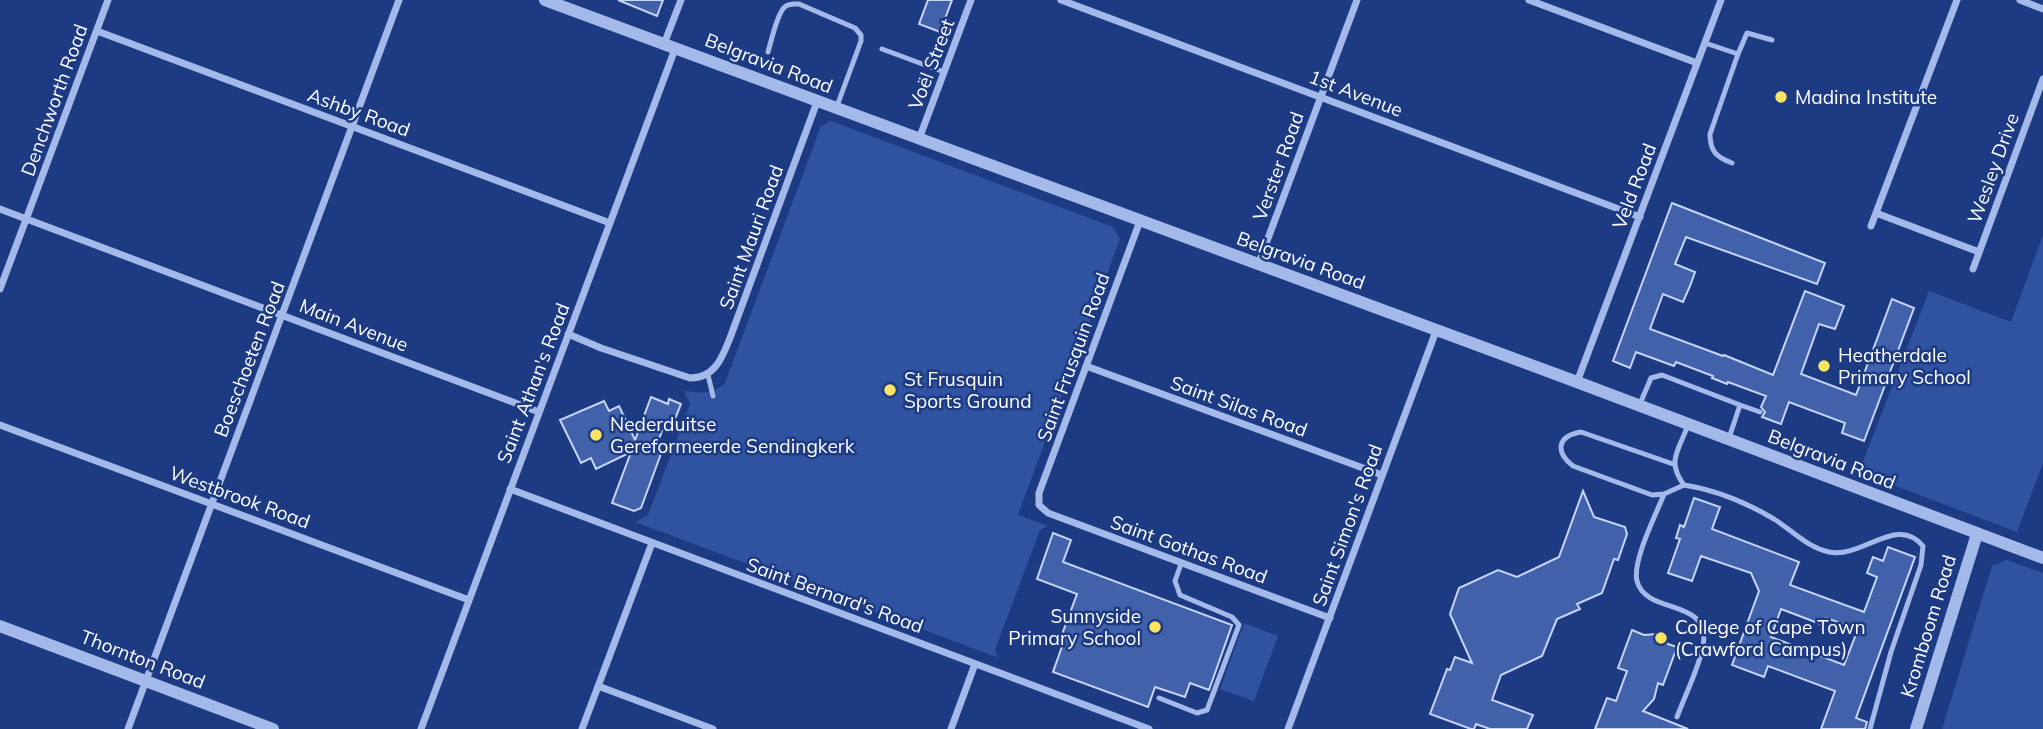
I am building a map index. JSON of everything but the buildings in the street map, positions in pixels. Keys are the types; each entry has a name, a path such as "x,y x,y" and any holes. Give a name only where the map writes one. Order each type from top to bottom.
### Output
{"street":[{"name":"Denchworth Road","path":"0,289 108,0"},
{"name":"Boeschoeten Road","path":"128,729 399,0"},
{"name":"Belgravia Road","path":"545,0 1577,382 2043,558"},
{"name":"Saint Athan's Road","path":"421,729 610,223 670,46 681,0"},
{"name":"Voël Street","path":"919,139 971,0"},
{"name":"1st Avenue","path":"1061,0 1640,216"},
{"name":"Verster Road","path":"1258,265 1356,0"},
{"path":"1529,0 1698,63"},
{"name":"Veld Road","path":"1577,382 1721,0"},
{"path":"1871,226 1957,0"},
{"path":"2020,0 2043,9"},
{"name":"Ashby Road","path":"97,31 610,223"},
{"name":"Wesley Drive","path":"1973,269 2043,79"},
{"name":"Saint Mauri Road","path":"706,376 718,365 730,338 817,102"},
{"name":"Main Avenue","path":"0,209 539,412"},
{"path":"1876,213 1979,252"},
{"name":"Saint Frusquin Road","path":"1039,505 1039,493 1140,221"},
{"name":"Saint Simon's Road","path":"1288,729 1436,331"},
{"path":"568,334 670,372 690,378 706,376"},
{"name":"Saint Silas Road","path":"1086,366 1382,475"},
{"name":"Westbrook Road","path":"0,425 469,600"},
{"name":"Saint Bernard's Road","path":"510,489 1149,729"},
{"name":"Saint Gothas Road","path":"1039,505 1048,513 1330,618"},
{"name":"Kromboom Road","path":"1916,729 1977,534"},
{"path":"582,729 652,543"},
{"name":"Thornton Road","path":"0,626 273,729"},
{"path":"951,729 975,664"},
{"path":"598,686 713,729"}],"lane":[{"path":"768,51 782,11 787,5 799,4 855,27 861,35 860,41 835,109"},
{"path":"1732,163 1713,152 1710,134 1747,33 1772,40"},
{"path":"1705,43 1738,54"},
{"path":"883,49 944,72"},
{"path":"1639,406 1648,381 1655,375 1662,375 1760,412"},
{"path":"706,376 713,396"},
{"path":"1728,440 1740,405"},
{"path":"1684,485 1674,464 1688,425"},
{"path":"1674,464 1581,432 1570,434 1562,441 1564,460 1573,466 1651,495 1664,494 1684,485 1702,488 1735,500 1775,520 1820,550 1835,553 1853,550 1895,533 1907,533 1917,538 1923,546 1921,565 1891,652 1870,729"},
{"path":"1664,494 1636,572 1642,591 1648,597 1690,613 1702,626 1703,646 1677,717"},
{"path":"1158,698 1196,713 1207,710 1239,625 1232,617 1180,595 1175,581 1181,564"}],"shaded area":[{"name":"St Frusquin Sports Ground","path":"831,121 1113,227 1120,239 1018,515 1048,526 1040,530 995,650 999,658 635,522 648,515 690,404 684,391 701,393 725,383 821,126"},
{"path":"2043,235 2043,463 2017,532 1859,472 1929,291 2011,322"},
{"path":"2007,560 2043,573 2043,729 1942,729 1992,566"},
{"path":"1244,623 1278,636 1254,701 1220,689"}],"place":[{"name":"Madina Institute","path":"1781,97"},
{"name":"Heatherdale Primary School","path":"1824,366"},
{"name":"St Frusquin Sports Ground","path":"890,390"},
{"name":"Nederduitse Gereformeerde Sendingkerk","path":"596,435"},
{"name":"Sunnyside Primary School","path":"1155,627"},
{"name":"College of Cape Town (Crawford Campus)","path":"1661,638"}]}
